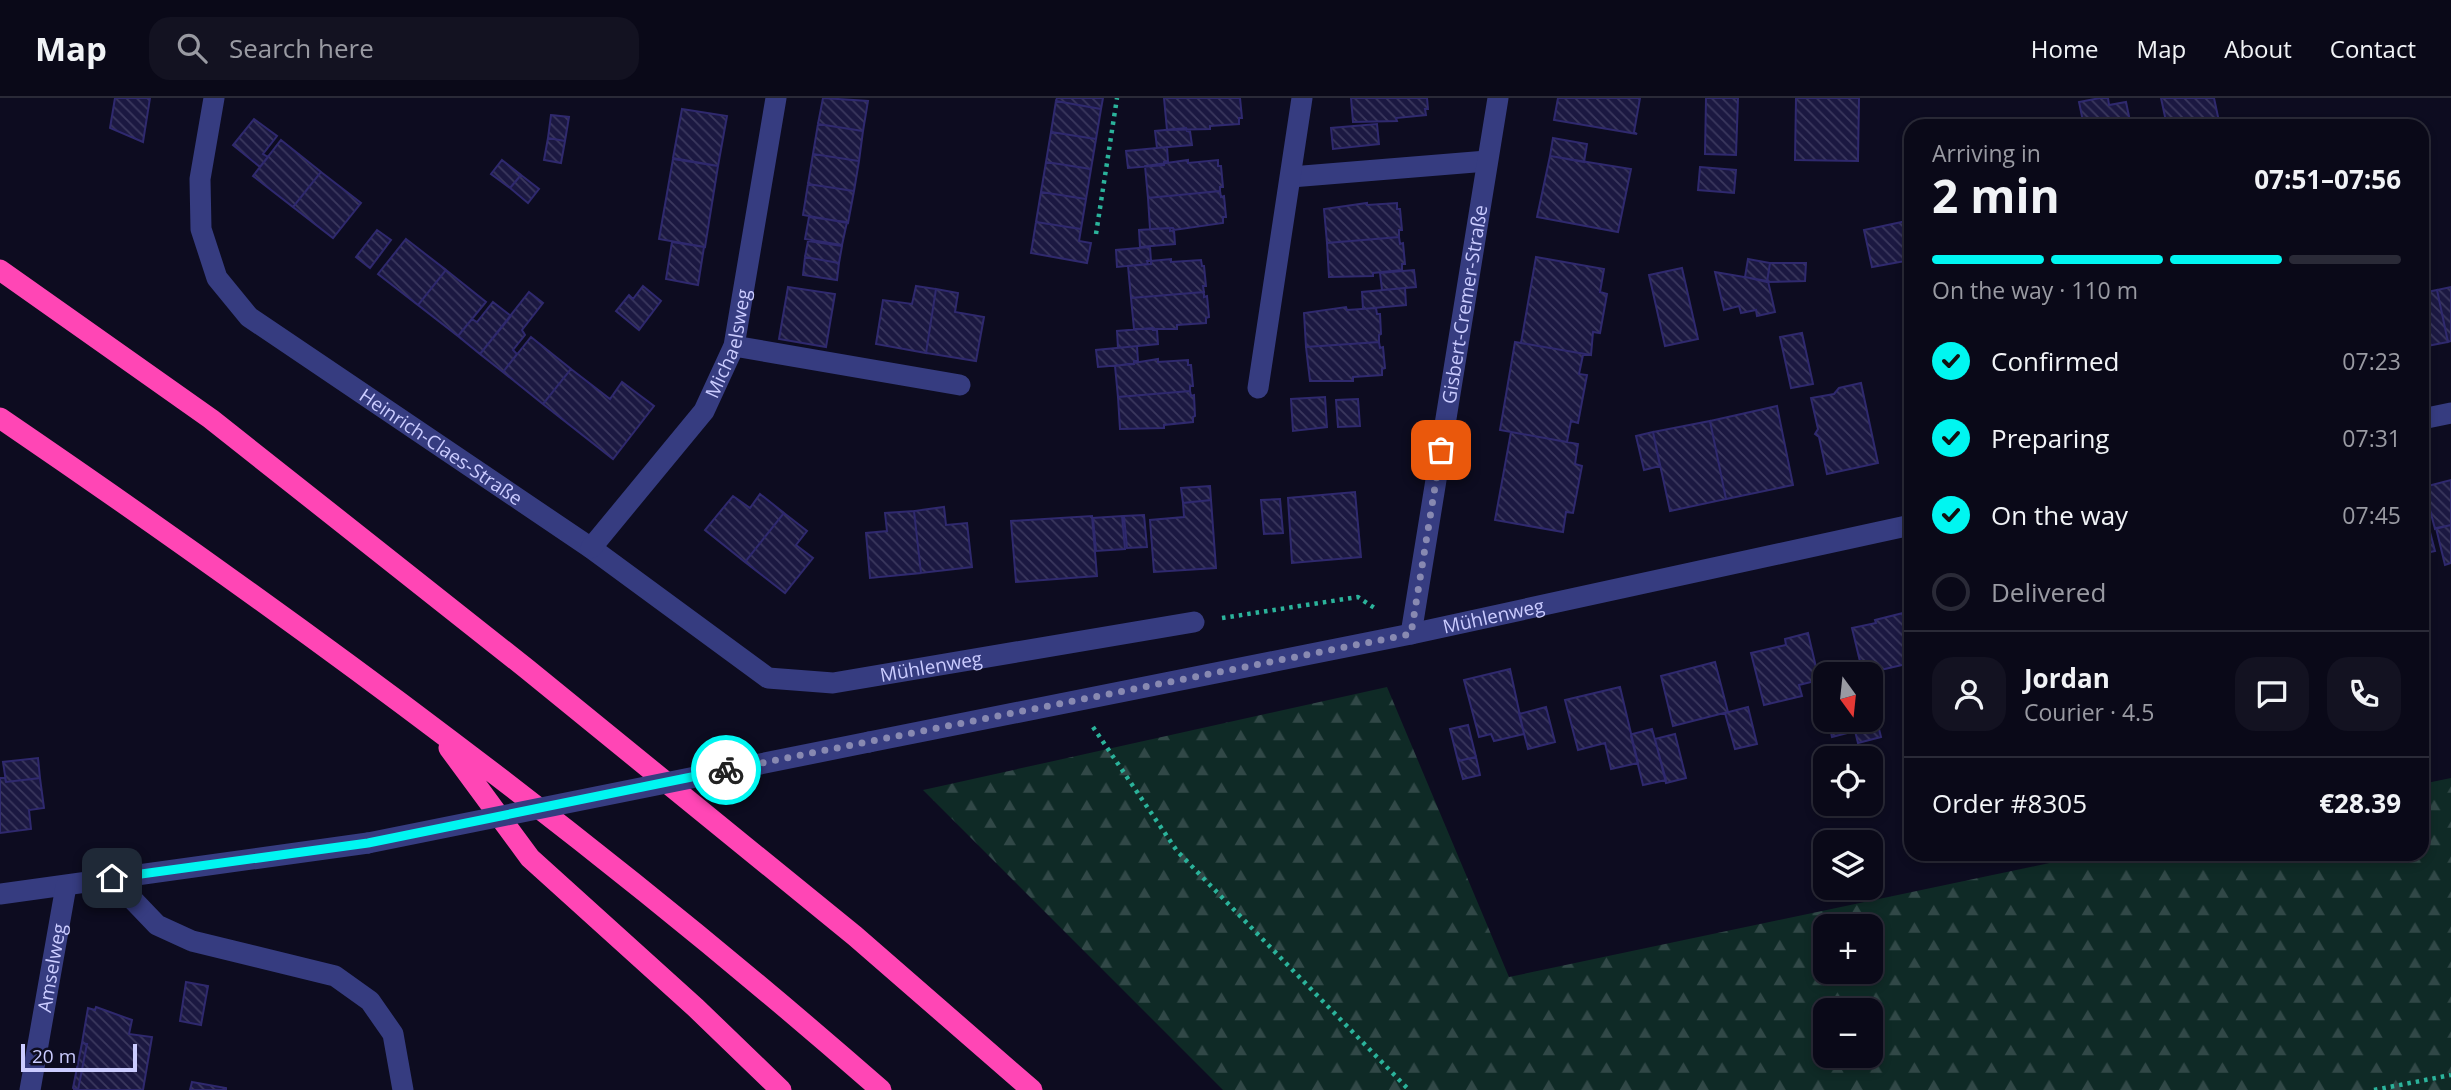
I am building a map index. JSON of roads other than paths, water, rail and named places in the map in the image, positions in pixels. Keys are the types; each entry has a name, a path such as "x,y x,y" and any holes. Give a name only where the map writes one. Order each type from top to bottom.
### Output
{"highway":[{"path":"0,270 211,419 527,669 855,936 1032,1090"},
{"path":"0,418 145,517 431,724 778,1000 881,1090"},
{"path":"431,724 530,858 696,1008 781,1090"}],"street":[{"name":"Heinrich-Claes-Straße","path":"214,98 200,179 201,229 217,278 249,317 591,548 768,678 833,683"},
{"name":"Michaelsweg","path":"591,548 704,411 734,346 776,98"},
{"path":"1258,388 1302,98"},
{"name":"Gisbert-Cremer-Straße","path":"1411,634 1498,98"},
{"path":"1292,177 1487,161"},
{"path":"734,346 960,385"},
{"path":"2429,418 2451,413"},
{"name":"Mühlenweg","path":"0,894 368,843 1411,634 1904,527"},
{"name":"Mühlenweg","path":"833,683 1194,622"},
{"path":"112,878 157,925 192,941 335,976 370,1001 393,1034 403,1090"},
{"name":"Amselweg","path":"30,1090 66,886"}]}
